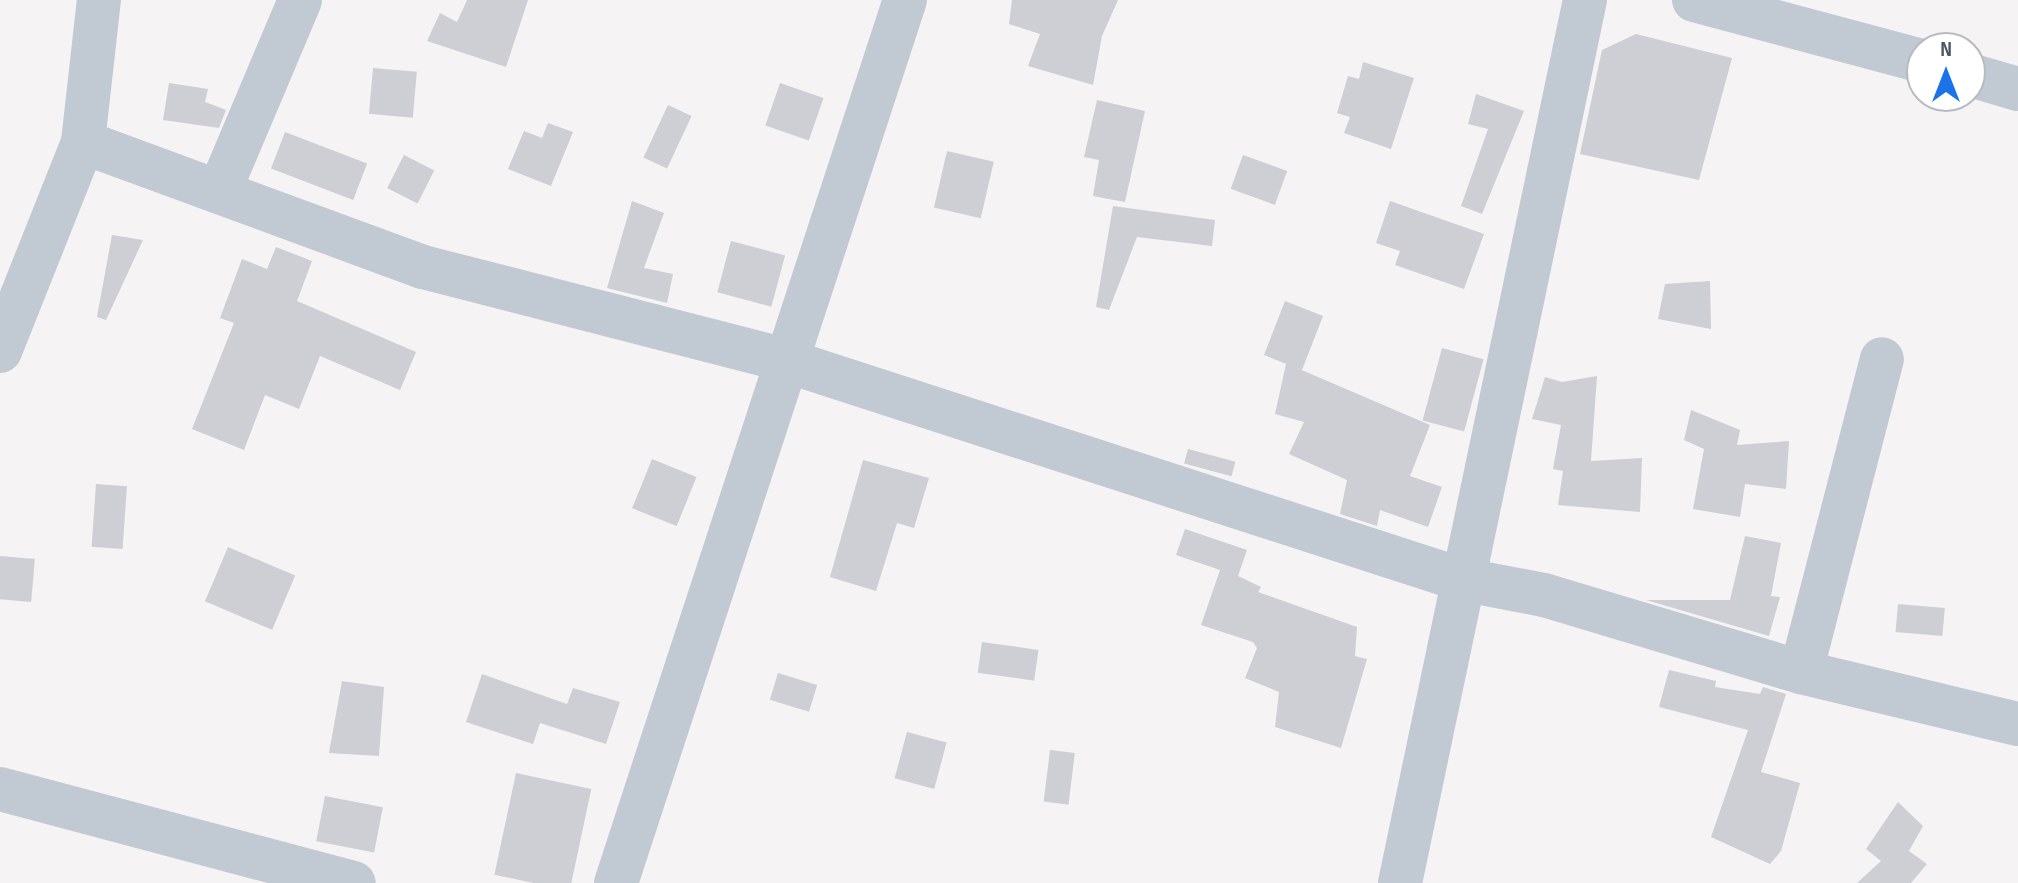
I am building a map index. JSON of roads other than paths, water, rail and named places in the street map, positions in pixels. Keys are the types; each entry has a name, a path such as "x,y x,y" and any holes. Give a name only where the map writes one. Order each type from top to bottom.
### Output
{"street":[{"path":"0,351 83,142 99,0"},
{"path":"219,192 300,0"},
{"path":"616,883 784,360 905,0"},
{"path":"1400,883 1460,579 1585,0"},
{"path":"1694,0 1906,57"},
{"path":"1986,80 2018,89"},
{"path":"83,142 423,267 784,360 1460,579 1544,595 1801,672 2018,724"},
{"path":"1801,672 1882,359"},
{"path":"0,789 354,883"}]}
